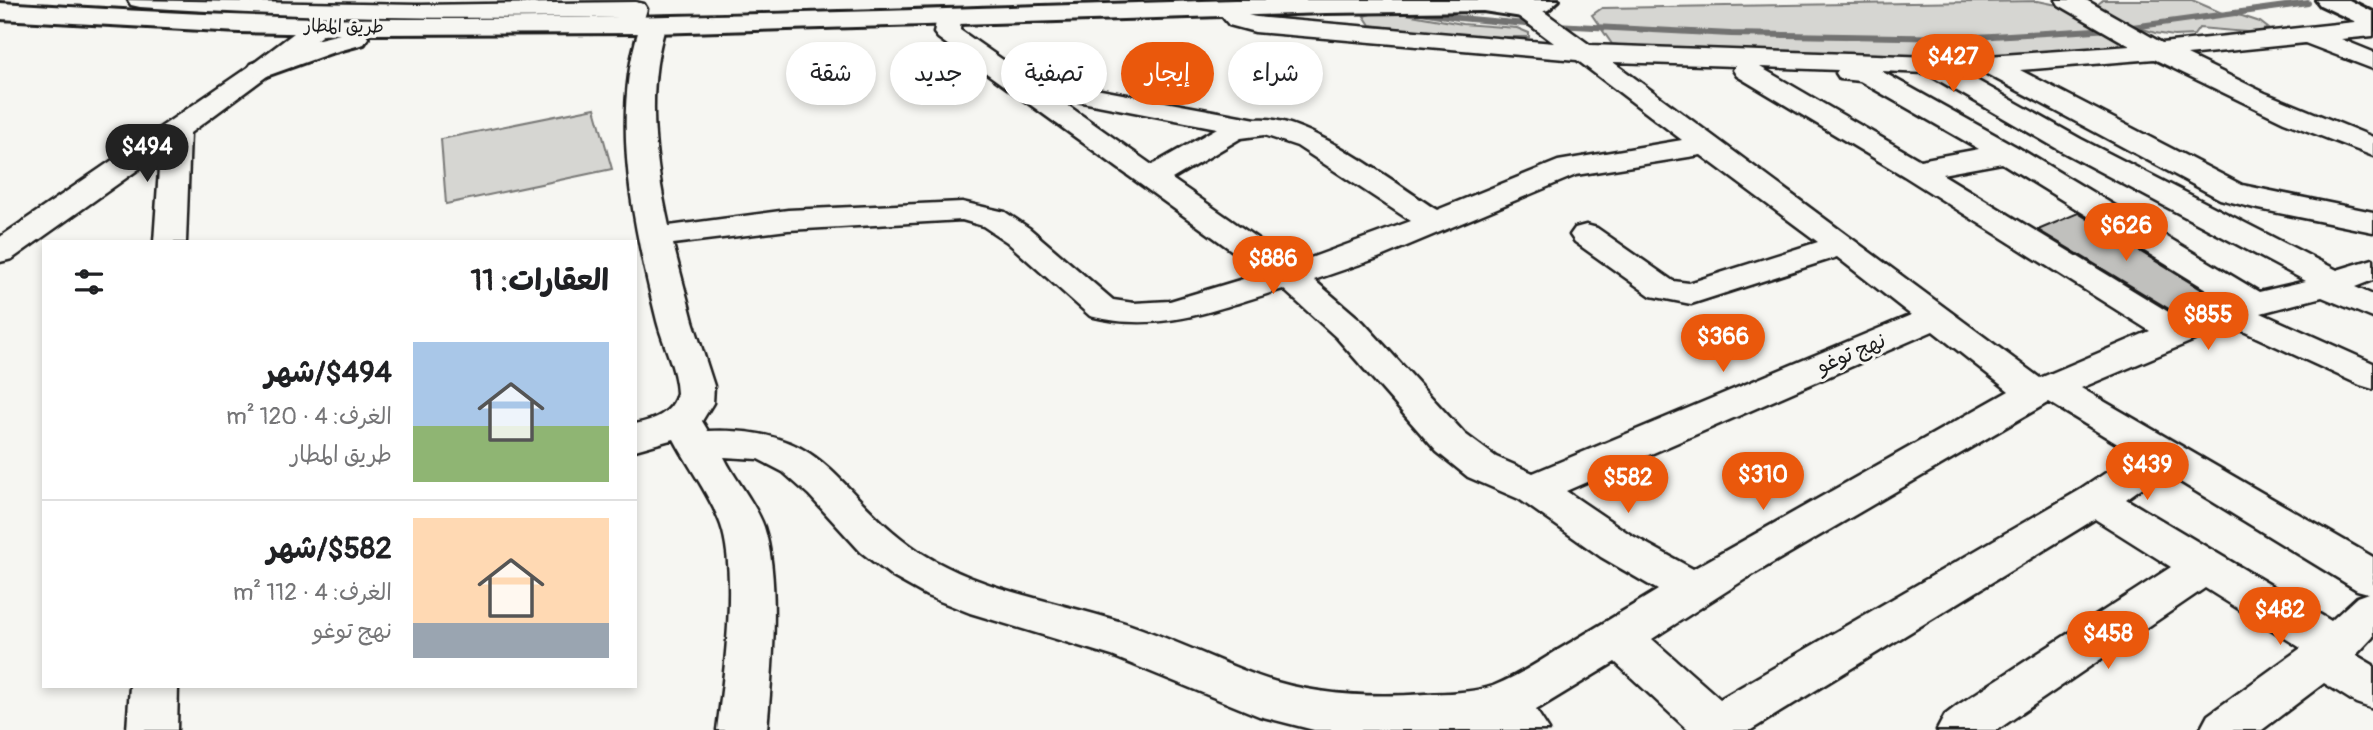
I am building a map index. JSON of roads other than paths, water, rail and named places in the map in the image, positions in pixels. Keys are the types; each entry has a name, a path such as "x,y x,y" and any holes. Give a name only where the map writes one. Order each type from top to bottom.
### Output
{"main road":[{"name":"طريق المطار","path":"0,11 137,10 239,24 407,27 562,24 638,16 1186,0"},
{"path":"1536,4 1566,0"},
{"path":"2329,0 2372,18"},
{"path":"2347,0 2372,18"},
{"name":"طريق المطار","path":"638,16 949,16 1024,6 1227,8 1481,1 1502,8 1536,4"},
{"path":"239,24 244,34 253,38 265,52 260,71"},
{"path":"260,71 321,47 407,27"}],"street":[{"path":"137,10 158,0 257,8 638,16 642,79 639,105 644,186 675,321 696,391 690,432 742,525 750,562 749,672 741,730"},
{"path":"2067,0 2159,51 2306,121 2373,147"},
{"path":"1536,4 1590,59 1937,317 2043,390 2163,453 2373,578"},
{"path":"1326,5 1345,33"},
{"path":"1227,8 1230,14 1247,23 1590,59 1746,70 1987,64 2159,51 2309,35 2372,18"},
{"path":"949,16 947,33 1001,71"},
{"path":"0,251 260,71 319,26"},
{"path":"2309,35 2373,61"},
{"path":"1590,59 1861,68 2007,153 2243,309 2373,377"},
{"path":"1987,64 2231,192 2373,222"},
{"path":"1932,65 2071,145 2373,308"},
{"path":"1746,70 1915,170 2177,333"},
{"path":"1107,99 1251,126 1275,128 1307,140 1434,222"},
{"path":"1050,105 1290,276 1350,330 1451,443 1482,467 1533,489 1616,546 1695,590"},
{"path":"1153,177 1234,130 1251,126"},
{"path":"170,240 176,130"},
{"path":"656,238 704,229 788,220 962,211 994,219 1018,234 1102,309 1134,314 1173,312 1366,251 1569,167 1706,145"},
{"path":"1915,170 2007,153"},
{"path":"1587,235 1663,289 1691,294 1842,245"},
{"path":"1446,730 1512,718 1534,689 1695,590 2043,390 2177,333 2243,309 2373,269"},
{"name":"نهج توغو","path":"1533,489 1937,317"},
{"path":"637,436 659,432 690,432 769,448 798,463 872,538 939,583 1097,632 1178,661 1257,695 1297,707 1372,717 1512,718"},
{"path":"1619,637 1719,728 2095,500 2163,453"},
{"path":"2095,500 2205,566 2329,652 2373,689"},
{"path":"1976,726 2205,566"},
{"path":"2225,730 2329,652 2373,610"},
{"path":"152,730 154,688"}],"waterway":[{"path":"2125,28 2308,3"},
{"path":"1409,10 1459,18 1538,25"},
{"path":"1555,25 1731,34 1959,38 2112,29"}]}
